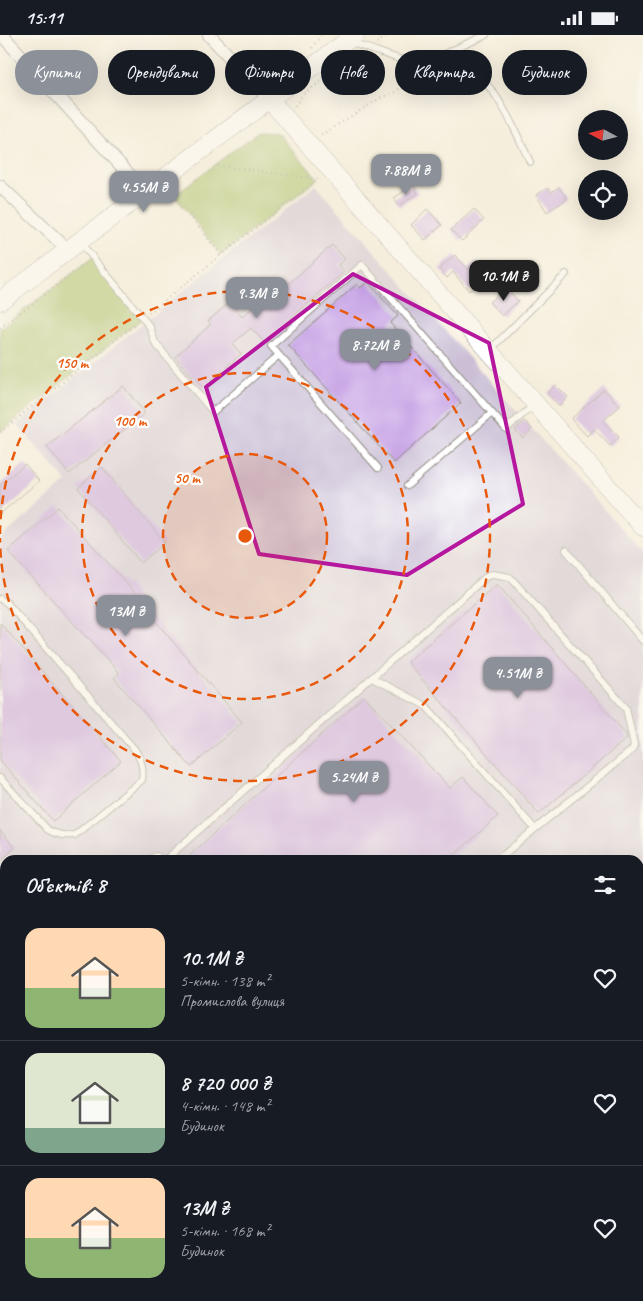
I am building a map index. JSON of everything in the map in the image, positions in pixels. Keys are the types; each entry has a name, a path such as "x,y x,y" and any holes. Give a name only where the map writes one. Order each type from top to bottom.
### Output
{"street":[{"path":"2,35 145,192"},
{"path":"209,35 269,99 643,527"},
{"path":"0,301 351,38"},
{"path":"0,186 74,246"},
{"path":"622,502 643,516"}],"lane":[{"path":"453,50 486,35"},
{"path":"351,38 395,59"},
{"path":"492,90 499,100 530,162"},
{"path":"74,246 93,258 143,318 150,327 155,343 212,412 278,355"},
{"path":"378,468 271,346 362,265 506,429 536,404"},
{"path":"489,351 566,274"},
{"path":"407,486 492,413"},
{"path":"566,550 643,641"},
{"path":"170,855 488,575 499,575 510,577 626,708 634,745 632,750 503,855"},
{"path":"0,599 8,603 135,750 141,760 143,771 142,780 75,835 64,836 48,830 0,778"},
{"path":"372,677 426,706 535,829"}],"path":[{"path":"295,112 294,106 303,94 387,35"},
{"path":"308,144 382,97 395,92"},
{"path":"1,430 318,179 214,165"},
{"path":"174,195 221,255"},
{"path":"0,328 93,258"}],"highlighted area":[{"path":"353,274 489,343 523,504 407,575 259,554 206,387"}],"shaded area":[{"path":"316,185 643,554 643,855 0,855 0,539 67,482 17,424"}],"green space":[{"path":"258,132 278,133 318,179 221,255 174,195"},
{"path":"93,258 143,318 0,432 0,328"}],"building":[{"path":"413,185 418,193 399,206 394,198"},
{"path":"559,187 567,199 547,212 536,195 548,188 551,192"},
{"path":"427,209 442,225 425,240 411,225"},
{"path":"474,209 484,220 462,241 451,230"},
{"path":"332,245 345,259 338,265 344,272 264,342 251,328 232,344 241,354 203,388 175,357 211,324 208,321 230,302 242,317 281,282 285,287"},
{"path":"455,255 468,269 476,262 488,275 469,291 453,272 447,278 439,269"},
{"path":"368,282 398,316 390,323 461,403 394,463 288,345 357,284 360,288"},
{"path":"506,287 518,301 502,316 489,302"},
{"path":"556,385 568,397 559,406 547,393"},
{"path":"123,386 145,413 69,474 47,447"},
{"path":"604,389 620,406 603,421 619,437 610,446 594,429 587,436 571,419"},
{"path":"525,421 532,429 523,438 515,430"},
{"path":"25,464 39,481 0,514 0,485"},
{"path":"102,467 165,543 141,563 78,488"},
{"path":"58,507 136,594 134,596 242,722 191,767 114,678 119,673 8,551"},
{"path":"497,584 626,734 627,738 539,814 407,662"},
{"path":"0,623 121,761 53,821 0,760"},
{"path":"364,696 450,788 463,777 498,816 455,855 190,855"},
{"path":"0,830 15,848 7,855 0,855"}]}
